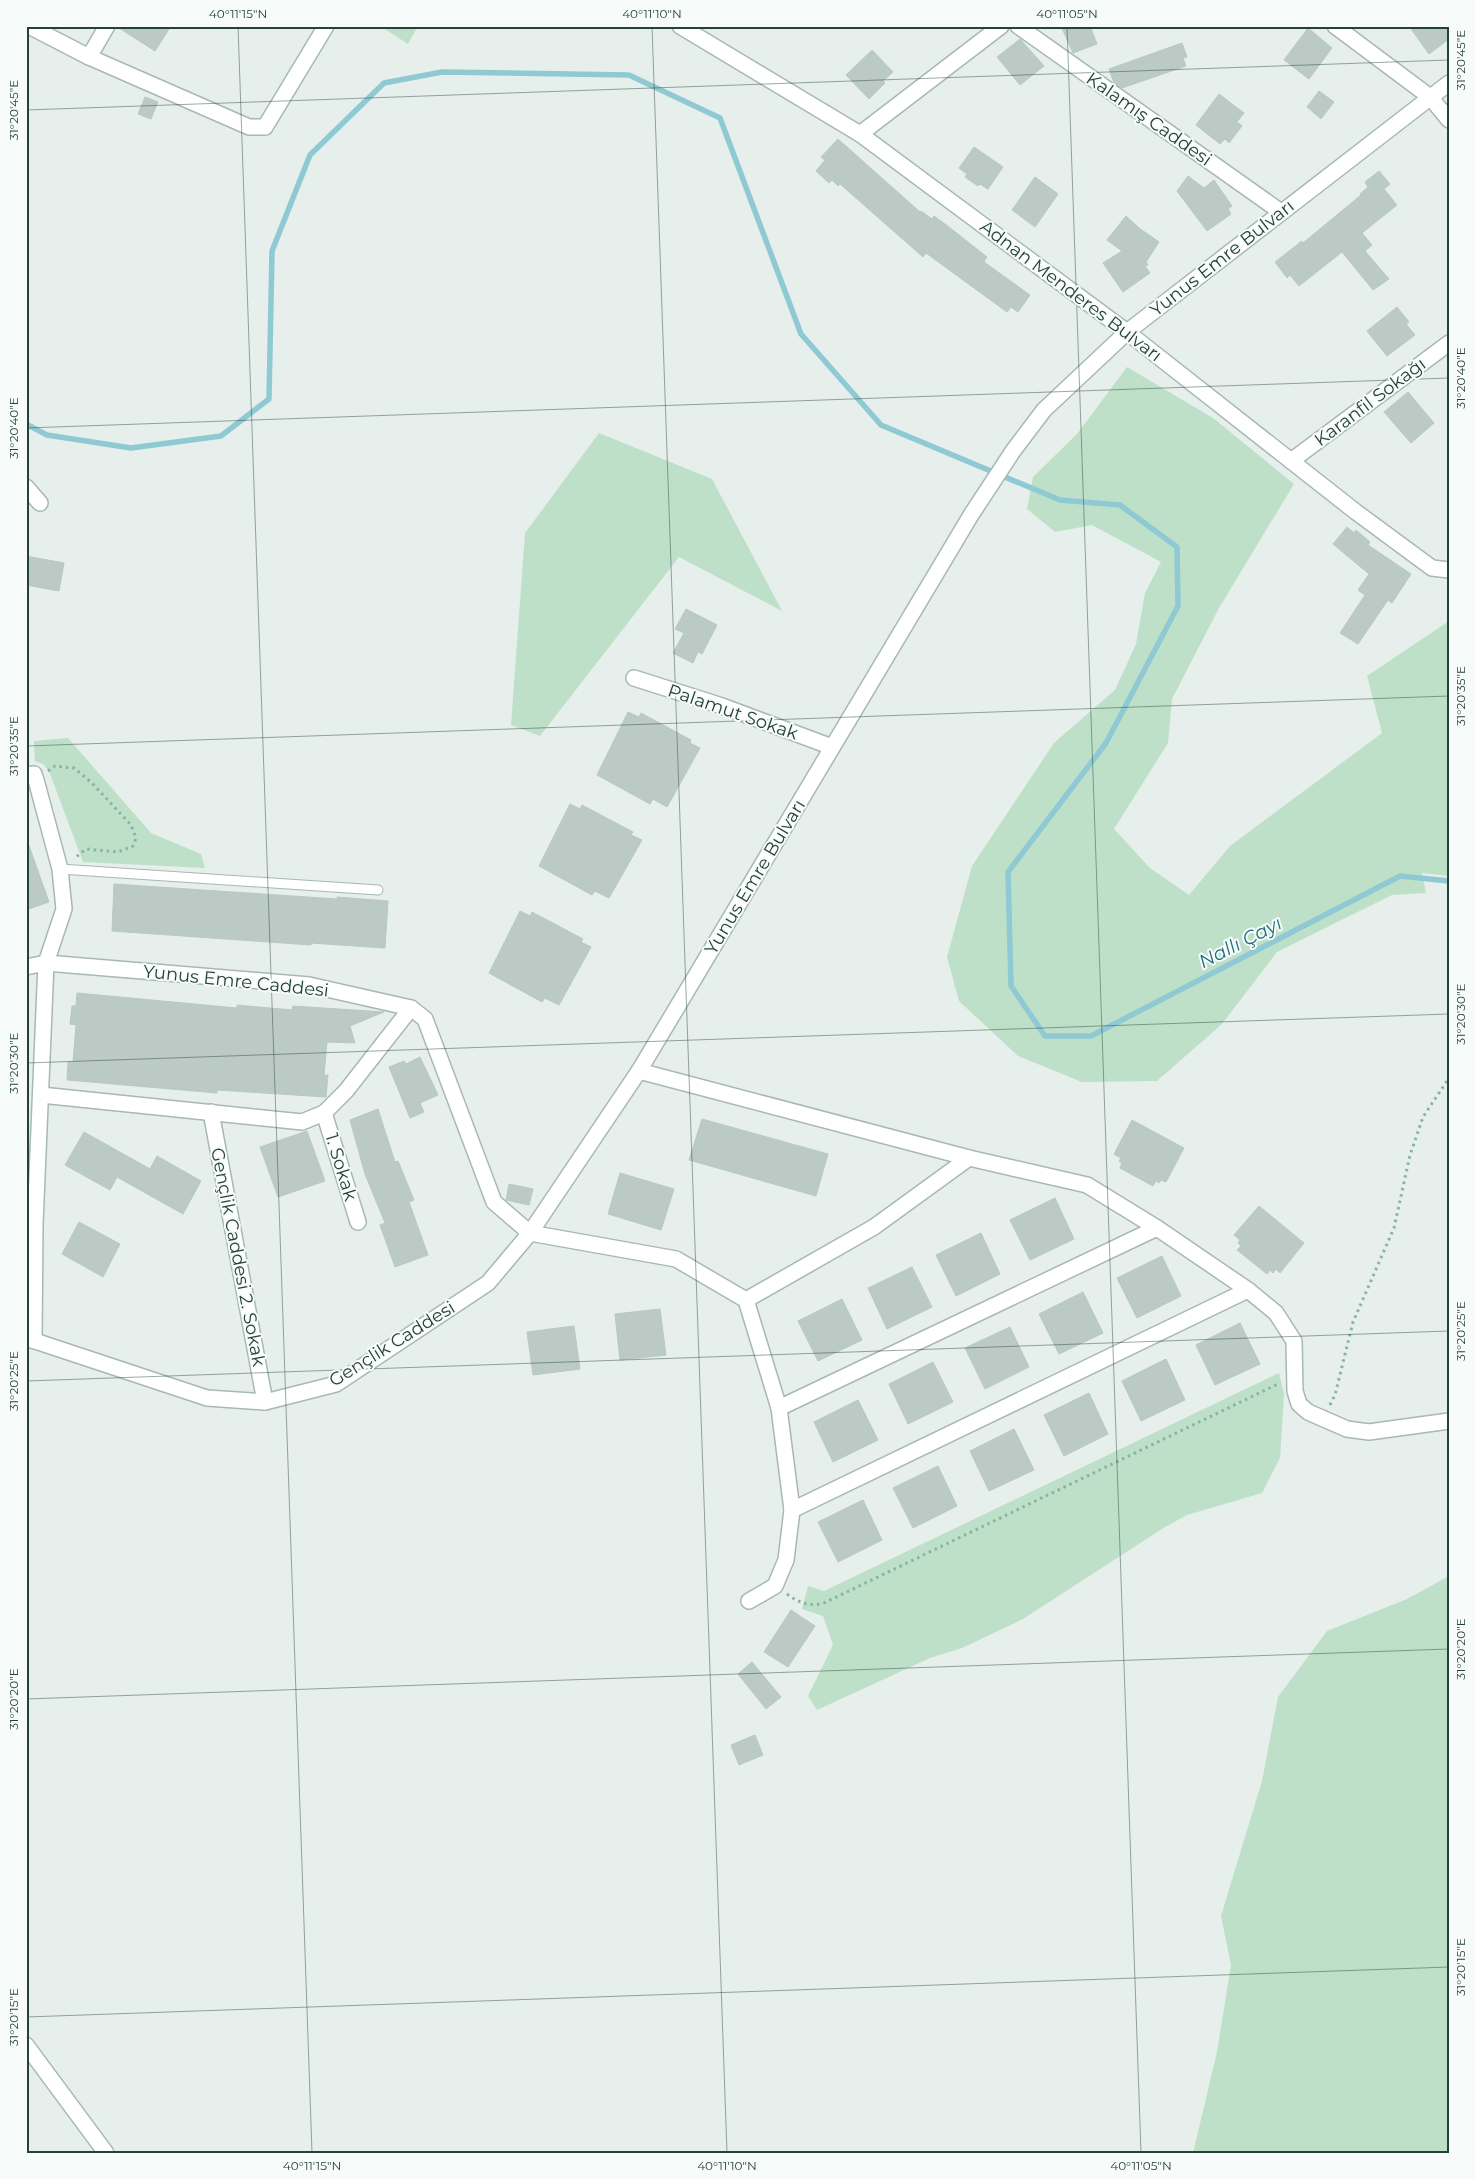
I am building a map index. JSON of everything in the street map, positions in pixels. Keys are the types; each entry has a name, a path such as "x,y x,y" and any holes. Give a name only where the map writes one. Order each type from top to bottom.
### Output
{"street":[{"path":"29,26 88,57 249,126 265,127 326,26"},
{"path":"88,57 107,26"},
{"name":"Adnan Menderes Bulvarı","path":"680,26 860,134 1127,332 1291,461 1432,568 1449,570"},
{"path":"860,134 1001,26"},
{"name":"Kalamış Caddesi","path":"1018,26 1281,212"},
{"path":"1335,26 1430,97 1449,120"},
{"name":"Yunus Emre Bulvarı","path":"530,1233 639,1071 970,515 1013,451 1044,410 1127,332 1449,83"},
{"name":"Karanfil Sokağı","path":"1291,461 1449,343"},
{"path":"26,488 40,503"},
{"name":"Palamut Sokak","path":"634,678 722,706 832,747"},
{"path":"30,1340 46,964 64,909 60,869 32,776"},
{"name":"Yunus Emre Caddesi","path":"26,967 46,964 309,985 410,1008"},
{"path":"41,1095 302,1122 324,1113 346,1091 410,1008 425,1019 494,1202 530,1233 676,1259 746,1300 779,1408 792,1510 786,1560 775,1586 749,1601"},
{"path":"639,1071 969,1158 1087,1185 1156,1228 1248,1290 1276,1313 1294,1341 1295,1391 1299,1404 1308,1412 1347,1429 1370,1432 1449,1421"},
{"name":"Gençlik Caddesi 2. Sokak","path":"211,1112 265,1402"},
{"name":"1. Sokak","path":"324,1113 358,1222"},
{"path":"746,1300 874,1226 969,1158"},
{"path":"779,1408 1156,1228"},
{"name":"Gençlik Caddesi","path":"30,1340 207,1398 265,1402 336,1384 488,1283 530,1233"},
{"path":"792,1510 1248,1290"},
{"path":"26,2045 106,2153"}],"lane":[{"path":"60,869 378,890"}],"path":[{"path":"32,776 55,766 74,768 92,783 131,825 136,838 133,846 118,852 86,849 60,869"},
{"path":"1324,1420 1335,1395 1353,1322 1394,1228 1410,1155 1423,1117 1449,1078"},
{"path":"775,1586 797,1601 813,1606 824,1603 1294,1376"}],"green space":[{"path":"380,26 418,26 408,44"},
{"path":"1127,367 1213,418 1294,484 1219,608 1172,699 1168,743 1114,829 1150,868 1189,895 1230,846 1382,733 1367,676 1449,621 1449,876 1422,873 1426,893 1392,895 1277,952 1222,1024 1157,1081 1082,1082 1018,1056 959,1001 947,957 972,866 1054,743 1115,690 1136,644 1145,593 1161,562 1092,525 1055,532 1027,509 1033,477 1077,434"},
{"path":"599,433 712,479 782,611 679,557 540,736 511,725 525,533"},
{"path":"68,738 151,833 201,854 205,868 83,862 49,771 43,764 35,761 34,741"},
{"path":"1279,1373 1284,1394 1280,1458 1262,1493 1187,1515 1165,1527 1023,1619 962,1648 930,1658 817,1710 808,1696 833,1645 823,1616 802,1609 808,1586 824,1591"},
{"path":"1449,1576 1449,2153 1193,2153 1217,2052 1231,1965 1221,1916 1262,1781 1278,1697 1327,1631 1407,1599"}],"building":[{"path":"116,26 171,26 155,51"},
{"path":"1061,26 1090,26 1097,44 1073,53"},
{"path":"1409,26 1449,26 1449,39 1429,54"},
{"path":"1308,28 1332,48 1309,79 1284,60"},
{"path":"1020,39 1044,66 1020,85 997,57"},
{"path":"1182,43 1187,57 1183,58 1186,66 1122,88 1114,83 1109,69"},
{"path":"872,50 893,72 869,99 846,75"},
{"path":"1319,91 1334,102 1321,119 1307,107"},
{"path":"1219,94 1244,113 1237,122 1242,126 1229,143 1225,139 1220,144 1196,125"},
{"path":"145,97 158,102 151,119 138,114"},
{"path":"838,139 920,212 932,219 934,216 949,227 987,257 984,262 1030,295 1018,312 1011,307 1007,312 926,253 923,257 840,184 838,186 832,180 829,183 816,171 825,160 821,157"},
{"path":"974,147 1003,167 988,189 980,184 978,186 965,177 967,174 959,168"},
{"path":"1379,171 1390,184 1384,189 1397,205 1362,233 1372,245 1365,251 1389,279 1373,290 1342,252 1299,286 1290,275 1287,278 1275,262 1302,241 1303,243 1361,195 1368,187 1365,182"},
{"path":"1188,176 1204,188 1214,180 1232,206 1228,209 1231,214 1207,231 1177,191"},
{"path":"1035,177 1058,194 1035,227 1012,210"},
{"path":"1126,216 1159,242 1146,262 1148,265 1145,266 1150,273 1123,292 1103,263 1122,251 1107,240"},
{"path":"1397,307 1409,322 1406,324 1415,335 1387,356 1367,331"},
{"path":"1408,392 1434,423 1411,443 1384,412"},
{"path":"1347,527 1354,533 1356,530 1370,542 1368,545 1411,574 1392,603 1388,600 1358,644 1340,633 1365,595 1358,590 1369,574 1333,544"},
{"path":"26,556 64,563 59,591 26,585"},
{"path":"686,609 717,625 702,654 698,652 693,663 673,653 684,633 675,629"},
{"path":"628,712 639,717 641,713 691,740 690,743 700,748 667,807 653,799 650,804 597,775"},
{"path":"570,804 580,809 582,805 633,832 631,835 642,840 609,898 595,891 592,895 539,866"},
{"path":"26,843 28,843 49,902 26,910"},
{"path":"114,884 388,901 385,948 311,943 311,945 112,931"},
{"path":"520,911 530,916 532,912 583,939 581,942 591,947 559,1005 545,998 542,1002 489,973"},
{"path":"77,993 237,1008 237,1005 292,1010 293,1006 384,1012 350,1026 355,1043 327,1042 324,1075 328,1075 326,1097 217,1090 217,1093 67,1080 68,1062 73,1062 76,1025 70,1024 72,1006 76,1006"},
{"path":"420,1057 438,1095 420,1103 424,1112 410,1118 389,1067 404,1061 406,1064"},
{"path":"378,1109 395,1162 398,1161 414,1200 409,1202 428,1255 395,1267 380,1225 385,1223 365,1174 350,1120"},
{"path":"702,1119 828,1154 816,1196 689,1160"},
{"path":"1132,1120 1184,1148 1166,1182 1161,1180 1159,1183 1156,1181 1153,1186 1120,1168 1122,1163 1119,1161 1121,1158 1114,1154"},
{"path":"307,1131 325,1181 278,1197 260,1147"},
{"path":"84,1132 150,1169 157,1156 201,1181 183,1214 117,1177 110,1190 65,1165"},
{"path":"620,1173 674,1189 661,1230 608,1214"},
{"path":"509,1184 533,1189 529,1205 506,1200"},
{"path":"1055,1198 1074,1239 1030,1260 1010,1220"},
{"path":"1259,1206 1304,1243 1280,1273 1276,1269 1273,1273 1270,1270 1267,1274 1237,1250 1241,1246 1238,1243 1240,1240 1234,1235"},
{"path":"79,1222 120,1244 103,1277 62,1254"},
{"path":"981,1233 1000,1274 956,1296 936,1255"},
{"path":"1162,1256 1181,1296 1137,1318 1117,1278"},
{"path":"912,1267 932,1307 887,1329 868,1288"},
{"path":"1083,1292 1103,1333 1059,1354 1039,1314"},
{"path":"842,1299 862,1340 818,1361 798,1321"},
{"path":"660,1309 666,1355 620,1360 615,1314"},
{"path":"1240,1323 1260,1364 1215,1385 1196,1345"},
{"path":"574,1326 580,1369 533,1375 527,1332"},
{"path":"1010,1327 1029,1367 985,1389 965,1348"},
{"path":"1166,1359 1185,1400 1141,1421 1122,1381"},
{"path":"933,1362 953,1402 908,1424 889,1384"},
{"path":"1089,1393 1108,1434 1064,1456 1044,1415"},
{"path":"858,1400 878,1440 833,1462 814,1422"},
{"path":"1014,1429 1034,1470 989,1491 970,1451"},
{"path":"938,1466 957,1506 913,1528 893,1488"},
{"path":"863,1500 882,1540 838,1562 818,1522"},
{"path":"791,1610 815,1626 788,1667 764,1652"},
{"path":"752,1662 781,1697 766,1709 738,1674"},
{"path":"755,1735 763,1755 739,1765 731,1745"}],"waterway":[{"name":"Nallı Çayı","path":"26,424 47,435 131,448 221,436 269,399 272,251 310,155 384,83 442,72 629,75 720,118 801,334 881,425 1060,500 1120,505 1177,547 1178,606 1106,743 1008,872 1011,986 1045,1036 1091,1036 1400,876 1449,881"}]}
